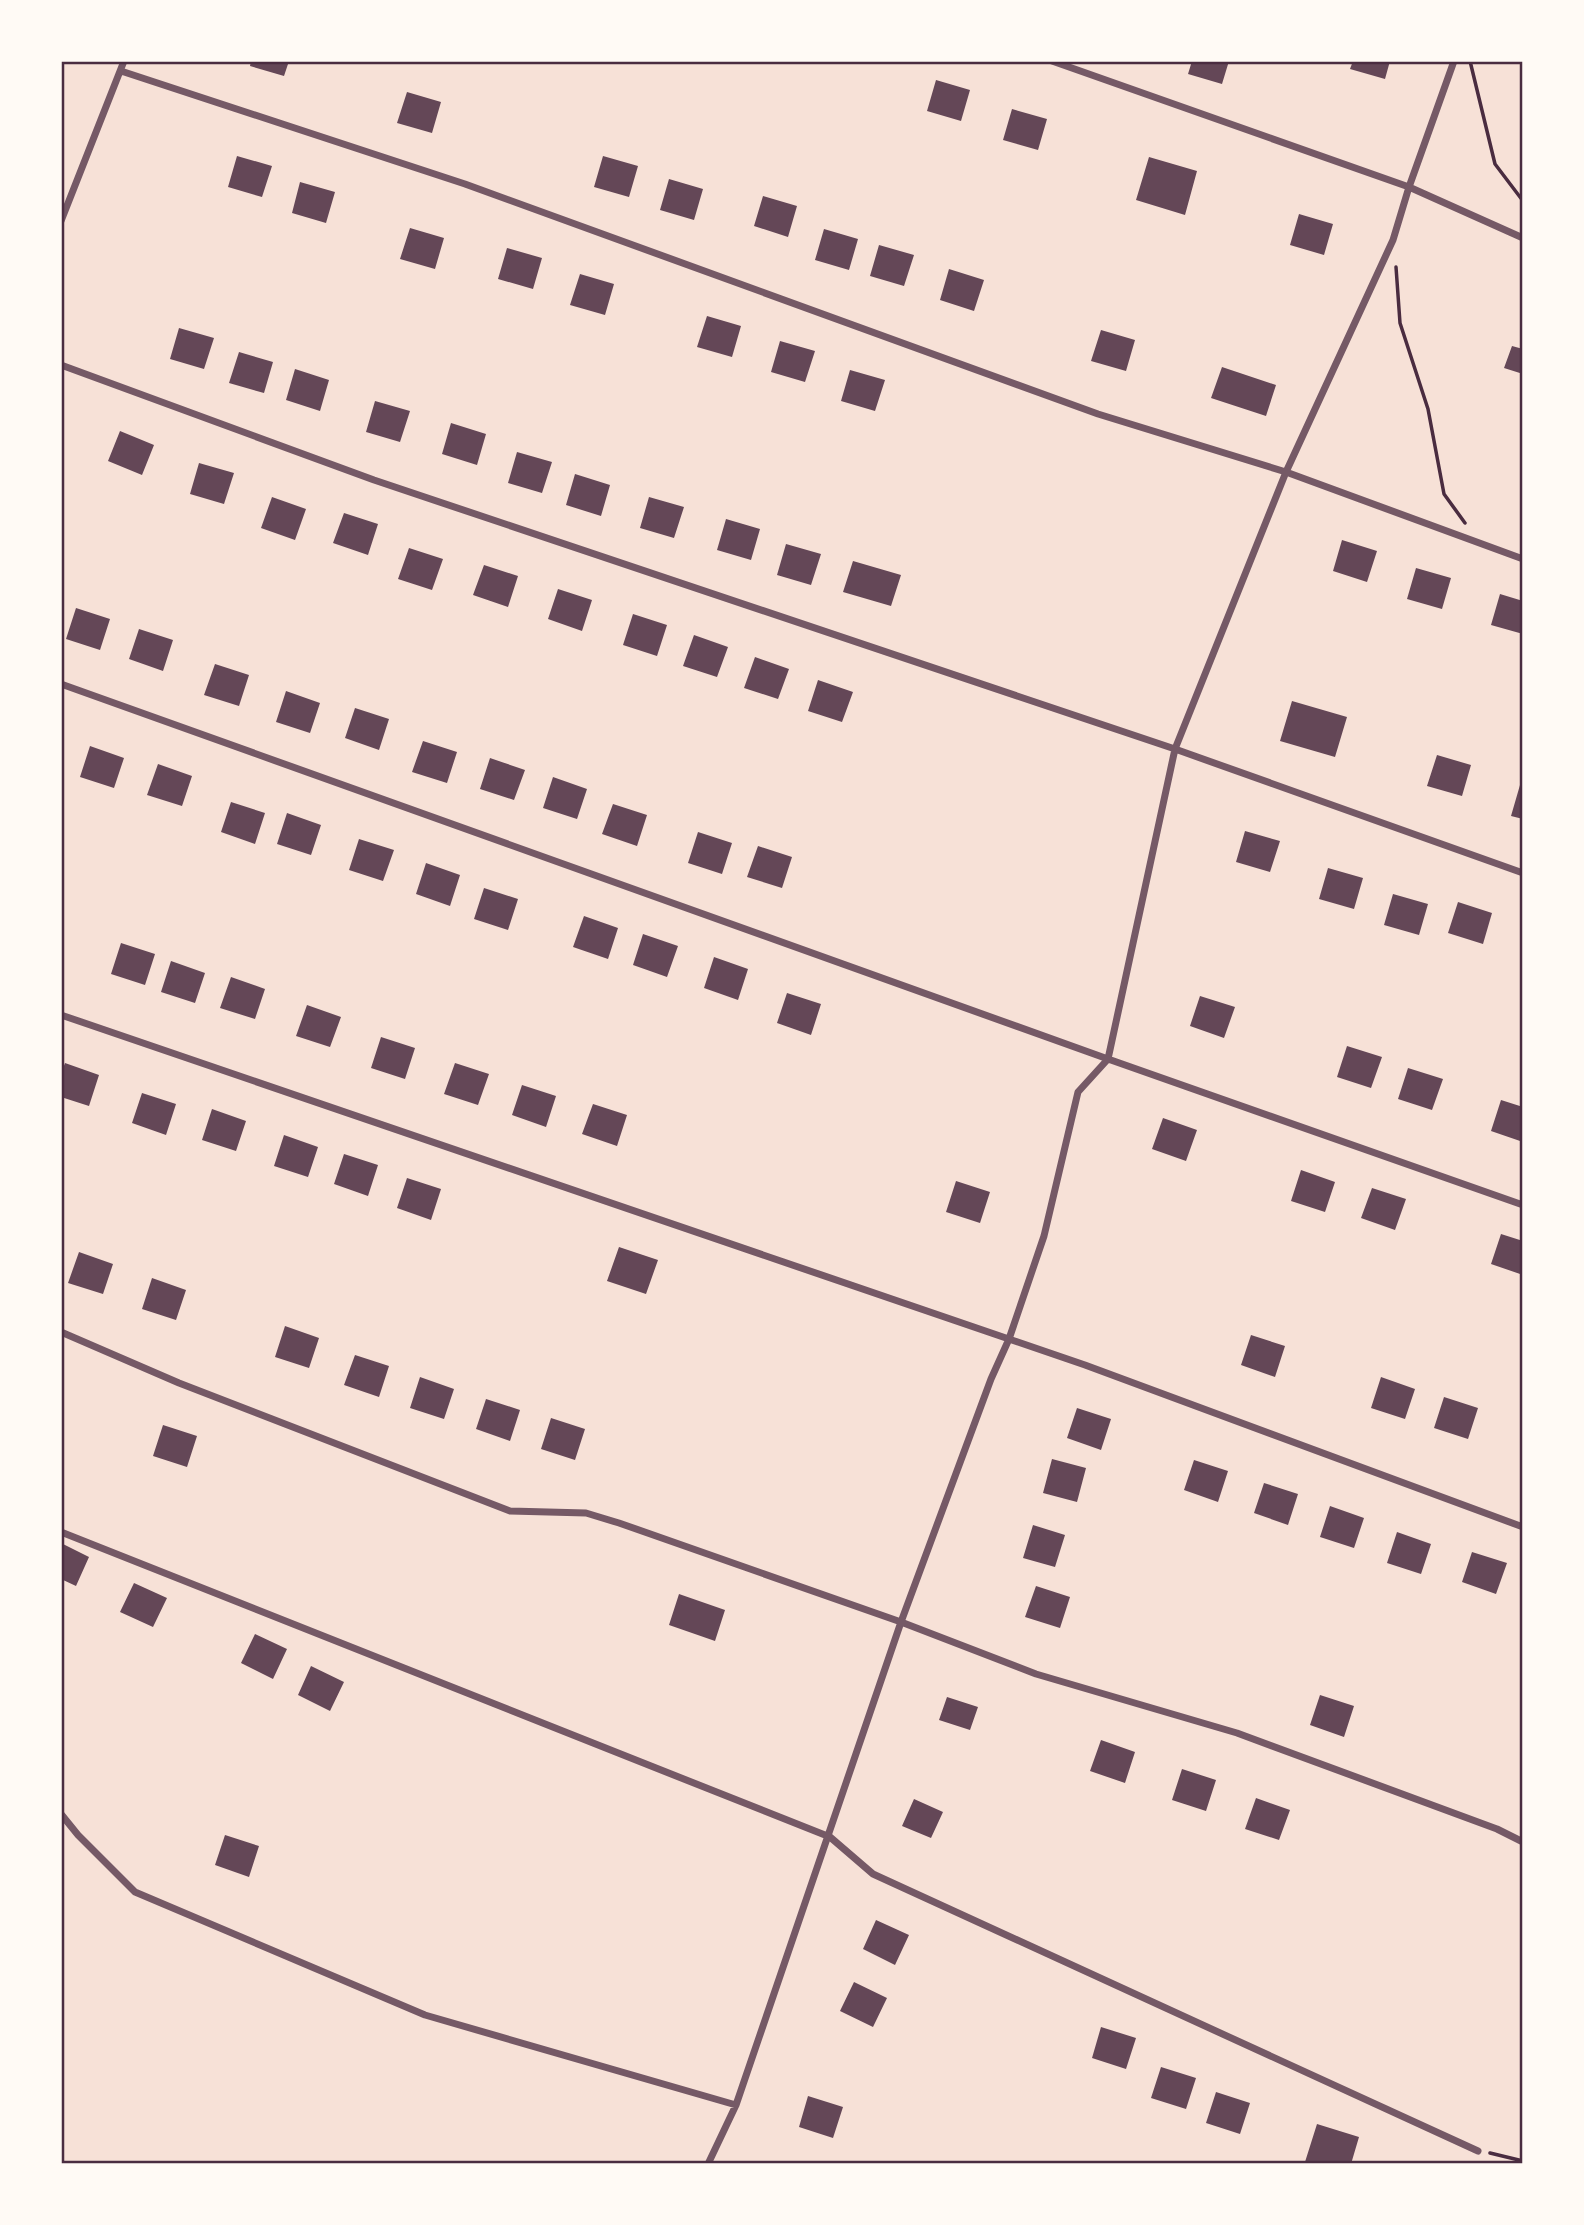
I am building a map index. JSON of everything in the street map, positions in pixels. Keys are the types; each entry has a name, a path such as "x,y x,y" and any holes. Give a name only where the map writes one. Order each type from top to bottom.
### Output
{"street":[{"path":"61,221 124,61"},
{"path":"1052,61 1409,187 1523,238"},
{"path":"708,2164 736,2105 830,1837 901,1622 991,1379 1009,1339 1044,1236 1078,1092 1108,1059 1175,749 1286,472 1393,240 1454,61"},
{"path":"121,71 465,184 1098,414 1286,472 1523,559"},
{"path":"61,365 374,480 1175,749 1523,873"},
{"path":"61,684 1523,1205"},
{"path":"61,1015 1085,1365 1523,1527"},
{"path":"61,1332 179,1383 510,1511 586,1513 901,1622 1036,1674 1237,1733 1497,1829 1523,1842"},
{"path":"61,1532 830,1837 873,1874 1478,2151"},
{"path":"61,1814 78,1835 135,1892 425,2015 736,2105"}],"path":[{"path":"1470,61 1495,164 1523,201"},
{"path":"1396,268 1400,323 1428,409 1444,494 1468,526"},
{"path":"1478,2151 1523,2161"}],"building":[{"path":"251,61 289,61 284,76 250,66"},
{"path":"1192,61 1229,61 1222,84 1188,74"},
{"path":"1353,61 1390,61 1385,79 1350,69"},
{"path":"936,80 970,90 961,121 927,111"},
{"path":"407,92 441,102 432,133 397,123"},
{"path":"1012,109 1047,119 1038,150 1003,140"},
{"path":"237,156 272,166 262,197 228,187"},
{"path":"603,156 638,166 629,197 594,187"},
{"path":"1149,157 1197,171 1185,215 1136,200"},
{"path":"669,179 703,189 694,220 660,210"},
{"path":"300,182 335,192 326,223 292,213"},
{"path":"763,196 797,206 788,237 754,226"},
{"path":"1299,214 1333,224 1324,255 1290,245"},
{"path":"410,228 444,238 435,269 400,259"},
{"path":"824,229 858,239 849,270 815,260"},
{"path":"879,245 914,255 904,286 870,276"},
{"path":"507,248 542,258 533,289 498,279"},
{"path":"949,269 984,280 974,311 940,300"},
{"path":"580,274 614,284 605,315 570,305"},
{"path":"707,316 741,326 732,357 697,347"},
{"path":"179,328 214,338 204,369 170,359"},
{"path":"1101,330 1135,340 1126,371 1091,361"},
{"path":"780,341 815,351 805,382 771,372"},
{"path":"1512,346 1523,349 1523,374 1504,368"},
{"path":"239,352 273,362 264,393 229,383"},
{"path":"1222,367 1276,385 1266,416 1211,398"},
{"path":"295,369 329,380 320,411 286,400"},
{"path":"850,370 885,380 875,411 841,401"},
{"path":"375,401 410,411 400,442 366,432"},
{"path":"451,423 486,434 477,465 442,454"},
{"path":"120,431 154,445 142,475 108,461"},
{"path":"517,452 552,462 542,493 508,483"},
{"path":"199,463 234,473 224,504 190,494"},
{"path":"575,474 610,485 601,516 566,505"},
{"path":"272,497 306,509 295,540 261,528"},
{"path":"649,497 684,507 674,538 640,528"},
{"path":"344,513 378,524 368,555 333,543"},
{"path":"726,519 760,529 751,560 717,550"},
{"path":"1342,540 1377,551 1367,582 1333,571"},
{"path":"786,544 821,554 811,585 777,575"},
{"path":"409,548 443,559 432,590 398,579"},
{"path":"853,561 901,575 891,606 843,592"},
{"path":"484,565 518,576 508,607 473,595"},
{"path":"1416,568 1451,578 1442,609 1407,599"},
{"path":"558,589 592,600 582,631 548,619"},
{"path":"1500,594 1523,601 1523,634 1491,625"},
{"path":"76,608 110,619 100,650 66,639"},
{"path":"633,614 667,625 657,656 623,645"},
{"path":"139,629 173,640 163,671 129,659"},
{"path":"694,635 728,647 717,677 683,666"},
{"path":"755,657 789,669 778,699 744,688"},
{"path":"215,664 249,675 239,706 204,695"},
{"path":"818,680 853,692 842,722 808,711"},
{"path":"286,691 320,703 310,733 276,722"},
{"path":"1292,701 1347,717 1335,757 1280,741"},
{"path":"355,708 389,719 379,750 345,738"},
{"path":"423,741 457,752 447,783 412,772"},
{"path":"90,746 124,758 114,788 80,777"},
{"path":"1437,755 1471,765 1462,796 1427,786"},
{"path":"490,758 525,770 514,800 480,789"},
{"path":"158,764 192,776 182,806 147,795"},
{"path":"553,777 587,789 577,819 543,808"},
{"path":"1520,785 1523,786 1523,819 1511,816"},
{"path":"231,802 265,813 255,844 221,832"},
{"path":"613,804 647,815 637,846 602,834"},
{"path":"287,813 321,825 311,855 277,844"},
{"path":"1245,831 1280,841 1270,872 1236,862"},
{"path":"698,832 732,843 722,874 688,863"},
{"path":"359,839 394,850 383,881 349,870"},
{"path":"758,846 792,857 782,888 747,877"},
{"path":"426,863 460,875 450,906 416,894"},
{"path":"1328,868 1363,878 1354,909 1319,899"},
{"path":"484,888 518,899 508,930 474,919"},
{"path":"1393,894 1428,904 1419,935 1384,925"},
{"path":"1458,902 1492,913 1483,944 1448,933"},
{"path":"584,916 618,928 608,959 573,947"},
{"path":"643,934 678,946 667,977 633,965"},
{"path":"121,943 155,954 145,985 111,974"},
{"path":"714,957 748,969 738,1000 704,988"},
{"path":"171,961 205,973 195,1003 161,992"},
{"path":"231,977 265,989 255,1019 220,1008"},
{"path":"787,993 821,1004 811,1035 777,1023"},
{"path":"1200,996 1235,1007 1224,1038 1190,1026"},
{"path":"307,1005 341,1017 330,1047 296,1036"},
{"path":"381,1037 415,1048 405,1079 371,1068"},
{"path":"1347,1046 1382,1057 1371,1088 1337,1077"},
{"path":"65,1063 99,1075 89,1106 61,1097 61,1074"},
{"path":"455,1063 489,1074 478,1105 444,1094"},
{"path":"1408,1068 1443,1079 1432,1110 1398,1099"},
{"path":"522,1085 556,1096 546,1127 512,1115"},
{"path":"142,1093 176,1104 166,1135 132,1123"},
{"path":"1501,1100 1523,1107 1523,1142 1491,1131"},
{"path":"593,1104 627,1115 617,1146 582,1134"},
{"path":"212,1109 246,1121 236,1151 202,1140"},
{"path":"1163,1118 1197,1130 1186,1161 1152,1149"},
{"path":"284,1135 318,1147 308,1177 274,1166"},
{"path":"344,1154 378,1165 368,1196 334,1184"},
{"path":"1301,1170 1335,1182 1325,1212 1291,1201"},
{"path":"407,1178 441,1189 431,1220 397,1208"},
{"path":"956,1181 990,1192 980,1223 946,1212"},
{"path":"1372,1188 1406,1199 1395,1230 1361,1218"},
{"path":"1501,1234 1523,1241 1523,1275 1491,1264"},
{"path":"619,1247 658,1260 646,1294 607,1281"},
{"path":"79,1252 113,1264 103,1294 68,1283"},
{"path":"152,1278 186,1290 176,1320 142,1309"},
{"path":"285,1326 319,1338 309,1368 275,1357"},
{"path":"1251,1335 1285,1346 1275,1377 1241,1365"},
{"path":"355,1355 389,1366 379,1397 344,1385"},
{"path":"420,1377 454,1389 444,1419 410,1408"},
{"path":"1381,1377 1415,1389 1405,1419 1371,1408"},
{"path":"1444,1397 1478,1408 1468,1439 1434,1428"},
{"path":"486,1399 520,1410 510,1441 476,1429"},
{"path":"1077,1408 1111,1419 1101,1450 1067,1438"},
{"path":"551,1418 585,1429 575,1460 541,1449"},
{"path":"163,1425 197,1436 187,1467 153,1456"},
{"path":"1052,1459 1086,1468 1077,1502 1043,1493"},
{"path":"1194,1460 1228,1471 1218,1502 1184,1490"},
{"path":"1264,1483 1298,1494 1288,1525 1254,1513"},
{"path":"1330,1506 1364,1518 1354,1548 1320,1537"},
{"path":"1033,1525 1065,1535 1055,1567 1023,1558"},
{"path":"1397,1532 1431,1544 1421,1574 1387,1563"},
{"path":"61,1543 89,1557 76,1586 61,1579"},
{"path":"1472,1552 1507,1563 1496,1594 1462,1582"},
{"path":"134,1583 167,1598 153,1627 120,1612"},
{"path":"1036,1586 1070,1597 1060,1628 1025,1617"},
{"path":"679,1594 725,1610 715,1641 669,1625"},
{"path":"255,1634 287,1649 273,1679 241,1663"},
{"path":"311,1666 344,1682 330,1711 298,1695"},
{"path":"1320,1695 1354,1706 1344,1737 1310,1725"},
{"path":"947,1697 978,1707 970,1730 939,1720"},
{"path":"1101,1740 1135,1752 1125,1783 1090,1771"},
{"path":"1182,1769 1216,1780 1206,1811 1172,1800"},
{"path":"1256,1798 1290,1810 1279,1840 1245,1829"},
{"path":"914,1799 943,1812 931,1838 902,1826"},
{"path":"225,1835 259,1846 249,1877 215,1865"},
{"path":"876,1920 909,1935 895,1965 863,1949"},
{"path":"854,1982 887,1998 873,2027 840,2011"},
{"path":"1101,2027 1136,2038 1126,2069 1092,2058"},
{"path":"1161,2067 1196,2078 1186,2109 1151,2098"},
{"path":"1216,2092 1250,2103 1240,2134 1206,2123"},
{"path":"808,2096 843,2107 833,2138 799,2127"},
{"path":"1317,2124 1359,2137 1351,2164 1305,2162"}]}
